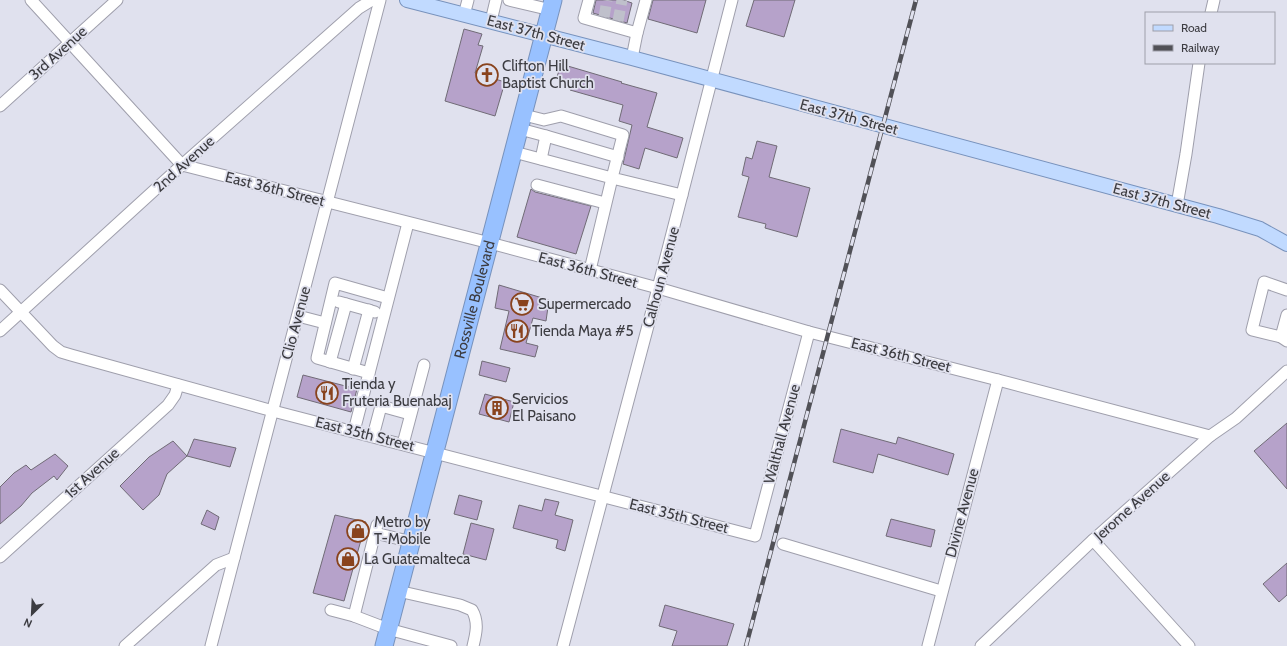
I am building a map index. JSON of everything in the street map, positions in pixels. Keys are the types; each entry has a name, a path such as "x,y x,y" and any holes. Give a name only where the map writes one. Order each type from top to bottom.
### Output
{"highway":[{"name":"Rossville Boulevard","path":"384,646 552,5"}],"main road":[{"name":"East 37th Street","path":"407,0 632,58 1218,216 1260,229 1287,244"}],"street":[{"path":"31,0 182,166"},
{"name":"3rd Avenue","path":"0,106 117,0"},
{"name":"2nd Avenue","path":"0,331 359,8 372,0"},
{"name":"Clio Avenue","path":"211,646 380,0"},
{"path":"464,15 468,0"},
{"path":"491,22 496,0"},
{"path":"509,0 552,5"},
{"path":"589,0 584,18 603,20 617,24 637,33"},
{"path":"632,58 646,0"},
{"name":"Calhoun Avenue","path":"563,646 658,288 732,0"},
{"path":"1211,12 1214,0"},
{"path":"1177,205 1186,154 1198,64"},
{"path":"522,122 544,120 561,116 622,134 618,157 605,203 590,270"},
{"path":"522,122 546,136 618,157"},
{"path":"541,159 546,136"},
{"path":"514,152 682,195"},
{"name":"East 36th Street","path":"182,166 490,243 658,288 809,332 1210,436"},
{"path":"537,185 605,203"},
{"path":"354,431 408,223"},
{"path":"1287,290 1264,282 1252,330 1284,339 1287,315"},
{"path":"369,373 317,358 335,283 388,298"},
{"name":"East 35th Street","path":"0,290 53,346 61,352 178,385 755,536"},
{"path":"331,300 384,314"},
{"path":"330,362 346,304"},
{"path":"353,369 369,310"},
{"path":"298,316 325,323"},
{"name":"Walthall Avenue","path":"755,536 809,332"},
{"path":"403,444 424,366"},
{"name":"Jerome Avenue","path":"981,646 1093,540 1210,436 1236,418 1287,371"},
{"name":"Divine Avenue","path":"928,646 941,591 998,380"},
{"name":"1st Avenue","path":"0,557 168,405 175,395 178,385"},
{"path":"373,436 381,406 410,414"},
{"path":"354,616 376,529 412,542"},
{"path":"1093,540 1189,646"},
{"path":"783,544 941,591"},
{"path":"125,646 216,566 234,558"},
{"path":"398,592 460,605 472,610 476,618 474,641"},
{"path":"331,610 354,616 388,629 451,646"}],"building":[{"path":"596,0 623,0 632,3 627,23 593,13"},
{"path":"653,0 706,0 697,33 648,19"},
{"path":"754,0 795,0 784,37 746,26"},
{"path":"464,29 482,34 478,45 483,46 475,73 505,82 495,116 445,101"},
{"path":"561,64 657,93 647,127 683,138 677,158 645,148 639,169 623,164 632,125 619,121 623,105 570,90 572,82 557,77"},
{"path":"757,141 777,146 769,177 810,188 797,237 765,228 766,224 738,217 749,177 742,175 746,157 752,159"},
{"path":"531,189 535,192 591,206 576,254 517,237"},
{"path":"499,285 549,300 546,321 533,318 526,343 538,346 535,357 500,349 509,311 495,308"},
{"path":"482,361 510,368 506,382 479,375"},
{"name":"Tienda y Fruteria Buenabaj","path":"303,375 357,389 351,412 297,397"},
{"name":"Servicios El Paisano","path":"485,394 514,402 509,422 479,414"},
{"path":"1287,423 1287,489 1254,451"},
{"path":"841,429 896,444 898,437 954,454 948,475 878,454 873,473 833,462"},
{"path":"194,439 236,448 230,467 187,456"},
{"path":"173,441 187,456 167,474 159,495 143,510 120,486 149,457"},
{"path":"55,454 68,466 57,480 54,476 32,493 21,506 0,524 0,487 14,473 26,465 31,470"},
{"path":"459,495 482,501 477,520 454,514"},
{"path":"545,499 559,502 555,515 573,520 565,551 556,548 558,540 513,528 519,505 542,511"},
{"path":"207,510 219,517 215,530 201,524"},
{"path":"335,515 366,522 344,601 313,593"},
{"path":"891,519 935,530 931,547 886,536"},
{"path":"471,523 494,529 486,560 463,554"},
{"path":"1287,563 1287,595 1279,602 1263,584"},
{"path":"665,605 734,624 727,646 672,646 677,631 659,626"}],"tunnel":[{"path":"604,17 607,0"},
{"path":"618,21 622,0"}],"railway":[{"path":"746,646 916,0"}],"place":[{"name":"Clifton Hill Baptist Church","path":"487,75"},
{"name":"Supermercado","path":"522,304"},
{"name":"Tienda Maya #5","path":"517,331"},
{"name":"Tienda y Fruteria Buenabaj","path":"327,393"},
{"name":"Servicios El Paisano","path":"497,408"},
{"name":"Metro by T-Mobile","path":"358,531"},
{"name":"La Guatemalteca","path":"348,559"}]}
